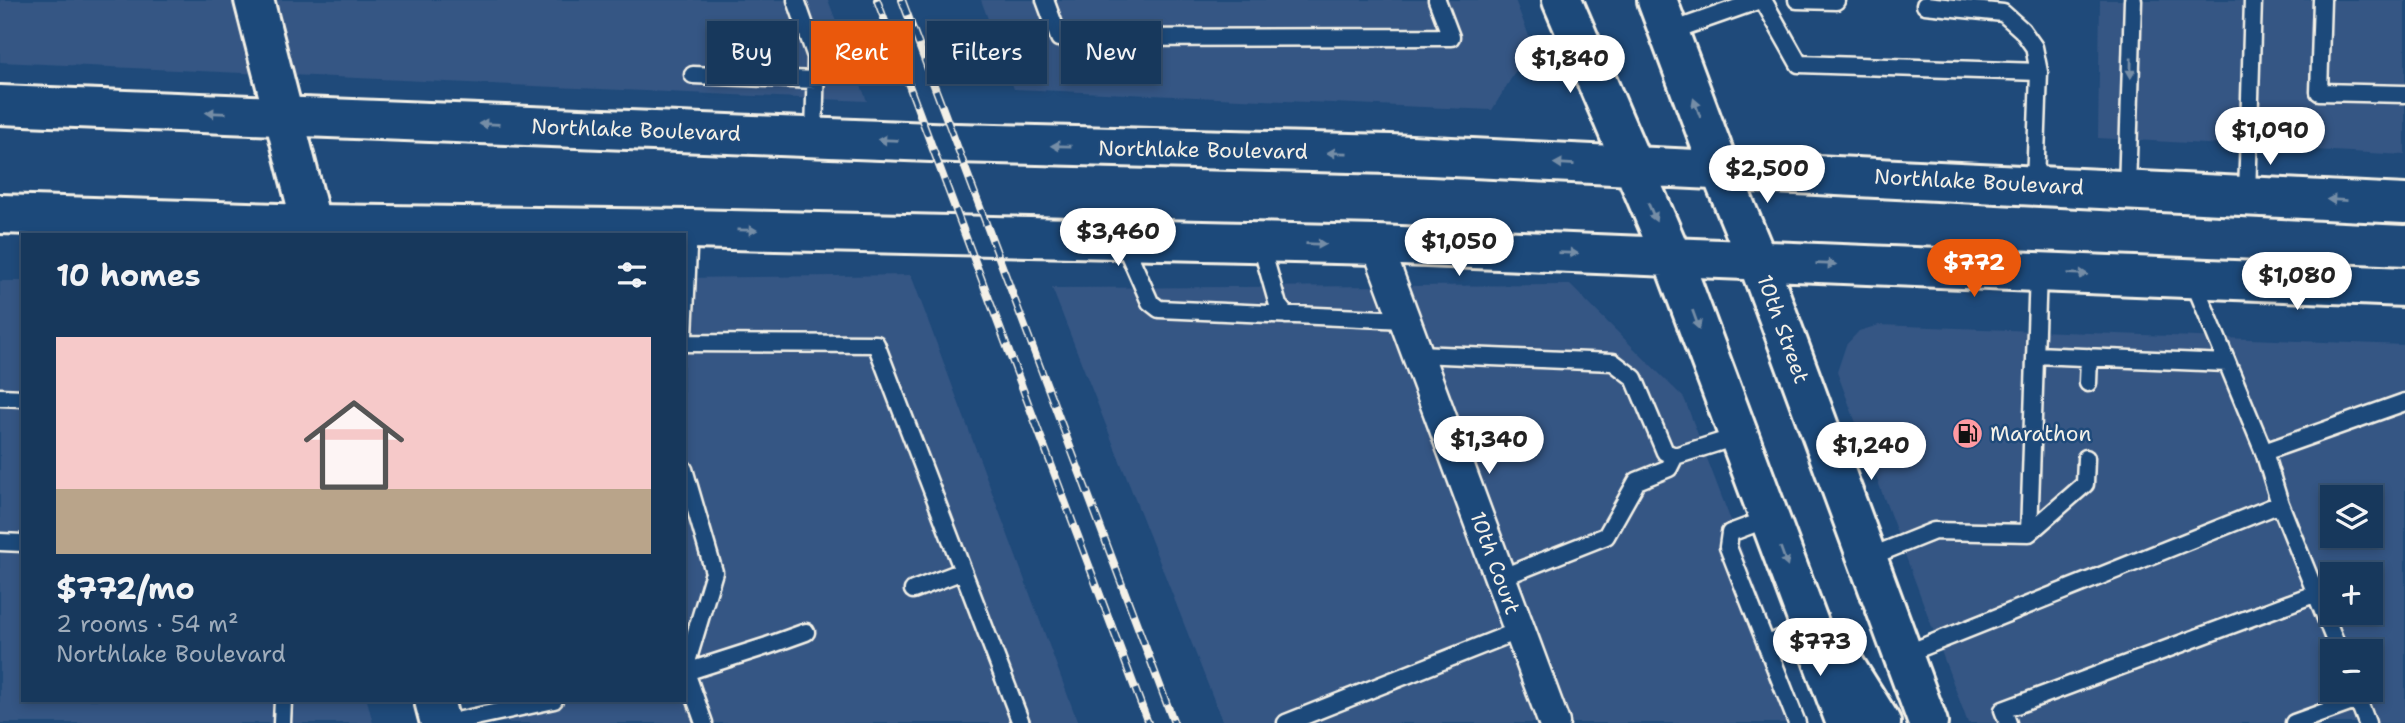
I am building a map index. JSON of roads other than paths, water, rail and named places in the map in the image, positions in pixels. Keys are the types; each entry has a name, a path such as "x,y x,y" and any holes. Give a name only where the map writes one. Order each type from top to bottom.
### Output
{"main road":[{"path":"254,0 313,229"},
{"path":"1562,0 1672,257 1846,723"},
{"name":"10th Street","path":"1663,16 1758,262 1928,723"},
{"name":"Northlake Boulevard","path":"0,105 956,143 1390,155 1721,172 2035,184 2405,204"},
{"path":"0,214 190,227 689,229 1260,242 2405,287"},
{"path":"1806,616 1844,660 1881,723"},
{"path":"435,702 440,723"}],"street":[{"name":"10th Court","path":"1377,246 1554,723"}],"lane":[{"path":"796,0 811,43"},
{"path":"1045,0 1059,37 1451,37 1437,0"},
{"path":"1663,16 1761,0 1799,64 2039,72"},
{"path":"1797,0 1836,1"},
{"path":"2127,189 2133,0"},
{"path":"2247,195 2253,0"},
{"path":"2322,0 2319,92 2405,94"},
{"path":"1925,5 2003,13 2022,30 2034,47 2039,72 2035,184"},
{"path":"693,75 811,80"},
{"path":"814,137 816,84"},
{"path":"686,293 689,229"},
{"path":"1122,239 1150,302 1159,309 1405,320"},
{"path":"1260,242 1278,306 1286,315"},
{"path":"2029,533 2038,272"},
{"path":"2192,278 2264,452 2280,503 2334,639"},
{"path":"686,343 876,344 1021,723"},
{"path":"1418,354 1613,362 1633,378 1665,452 1675,457"},
{"path":"2035,355 2227,363"},
{"path":"2088,383 2090,357"},
{"path":"0,397 21,398"},
{"path":"2264,452 2405,402"},
{"path":"1500,578 1606,536 1637,481 1669,468 1675,457 1739,436"},
{"path":"1867,558 1934,531 2029,533 2085,484 2086,458"},
{"path":"686,476 714,572 686,669"},
{"path":"1903,655 2280,503"},
{"path":"1770,518 1730,533 1728,547 1797,723"},
{"path":"0,542 21,543"},
{"path":"913,590 963,571"},
{"path":"2008,723 2003,710 2317,593"},
{"path":"1766,645 1806,616"},
{"path":"1286,723 1520,630"},
{"path":"686,672 806,632"},
{"path":"686,675 704,723"},
{"path":"282,723 283,702"},
{"path":"447,723 545,702"},
{"path":"2294,723 2340,702"},
{"path":"2359,702 2367,723"}],"railway":[{"path":"877,0 1148,723"},
{"path":"902,0 1174,723"}],"place":[{"name":"Marathon","path":"1967,434"}]}
